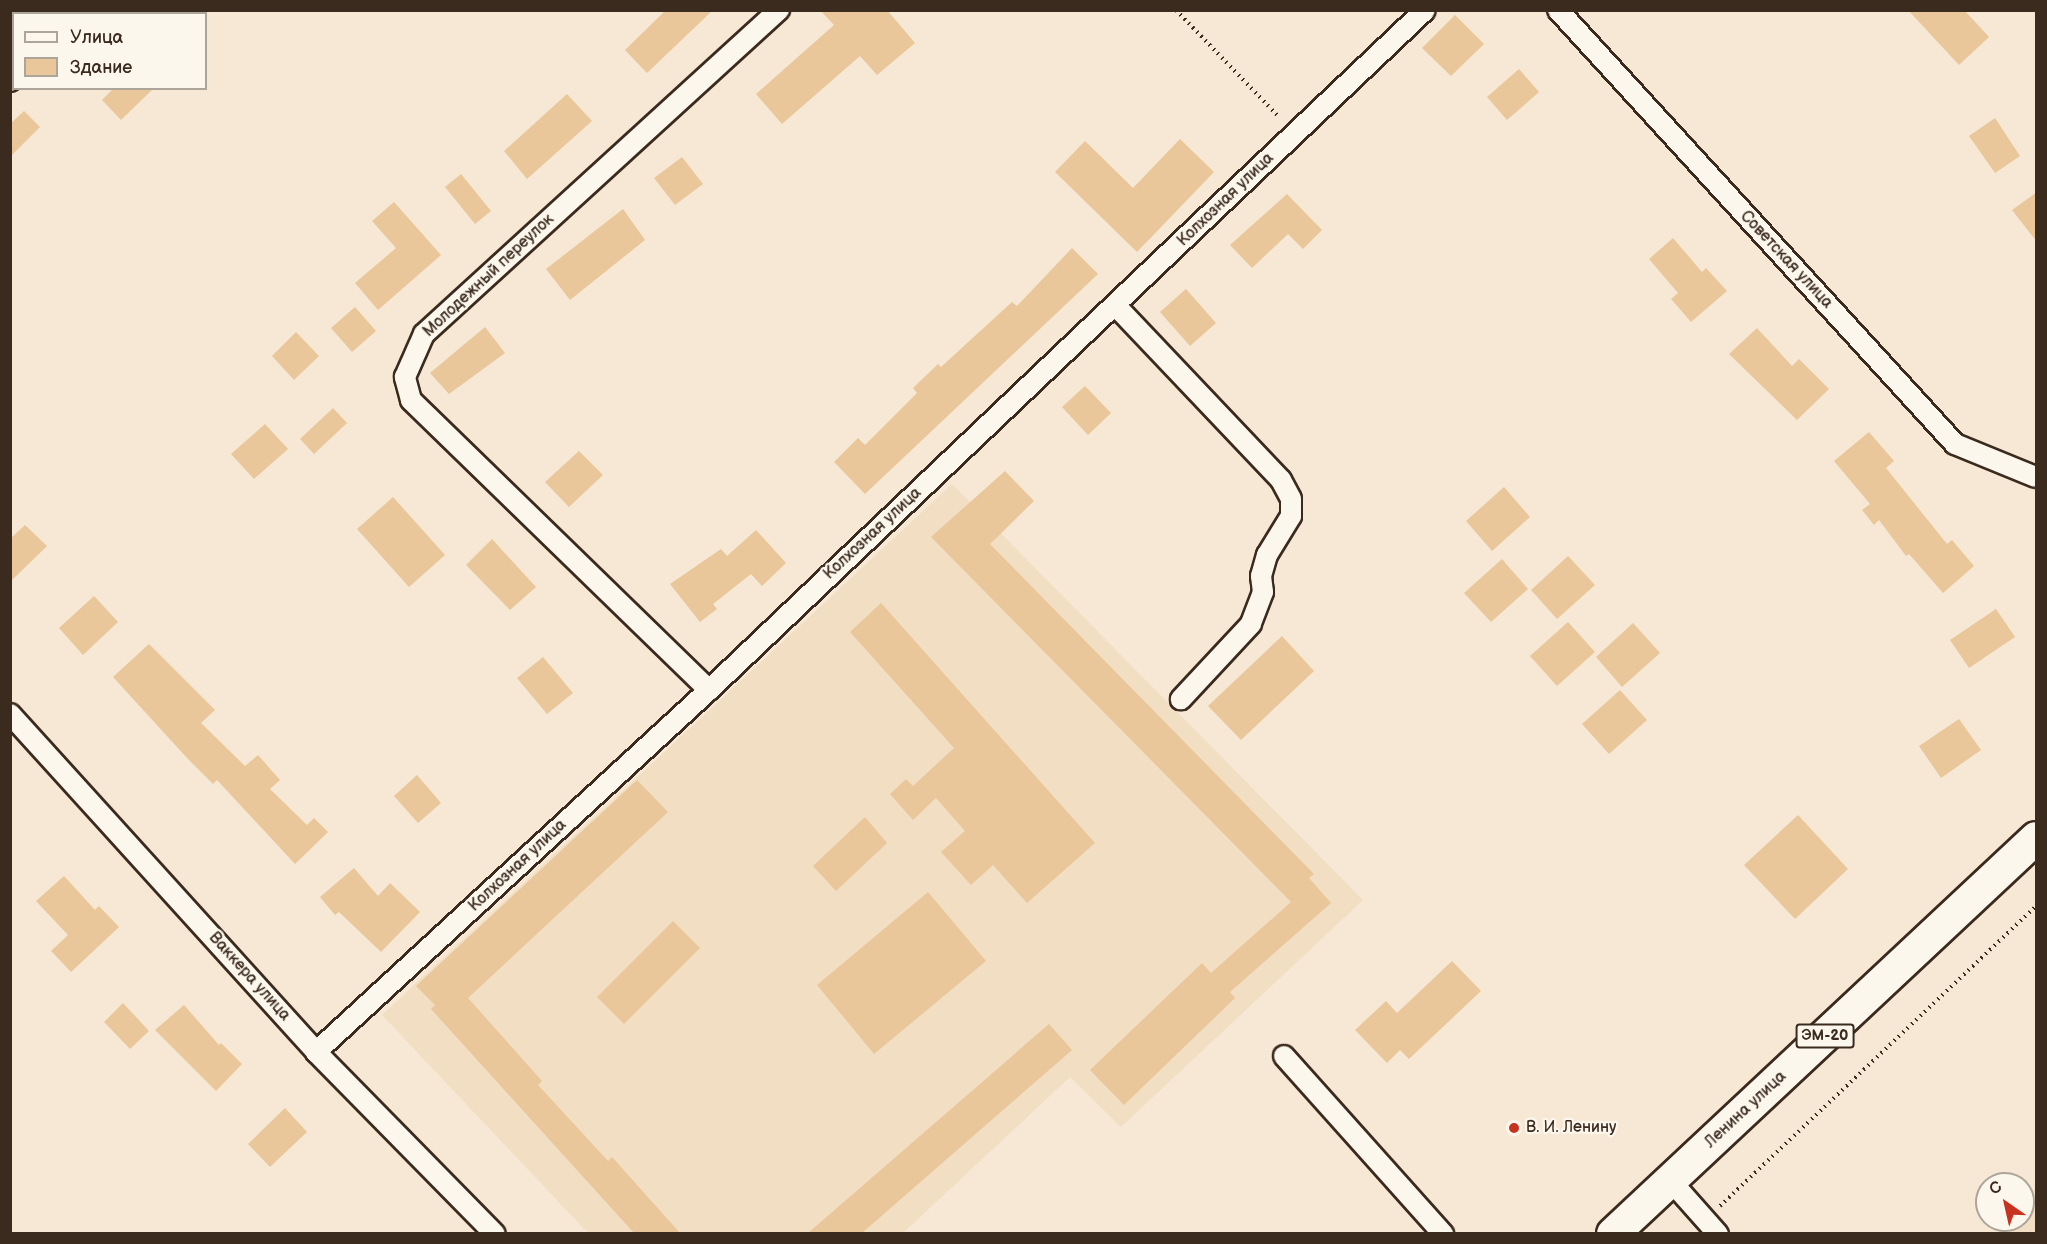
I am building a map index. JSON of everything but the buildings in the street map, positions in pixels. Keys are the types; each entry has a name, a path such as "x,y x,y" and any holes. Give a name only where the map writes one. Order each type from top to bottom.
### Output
{"main road":[{"name":"Ленина улица","path":"1613,1233 2037,838"}],"street":[{"name":"Молодежный переулок","path":"709,690 411,400 405,376 424,334 779,10"},
{"name":"Колхозная улица","path":"316,1052 709,690 1425,10"},
{"name":"Советская улица","path":"1558,10 1955,444 2037,477"},
{"path":"1114,305 1281,480 1291,499 1291,516 1268,555 1261,576 1263,592 1251,624 1181,699"},
{"name":"Ваккера улица","path":"10,714 316,1052 495,1233"},
{"path":"1284,1056 1443,1233"},
{"path":"1670,1180 1712,1227"}],"path":[{"path":"1176,10 1295,134"},
{"path":"1712,1227 2037,906"}],"shaded area":[{"path":"11,10 56,10 12,12 11,55"},
{"path":"952,484 1363,900 1121,1127 1070,1077 903,1233 588,1233 382,1015"},
{"path":"2035,1189 2036,1233 2001,1233 2035,1232"}],"place":[{"name":"В. И. Ленину","path":"1514,1128"}]}
